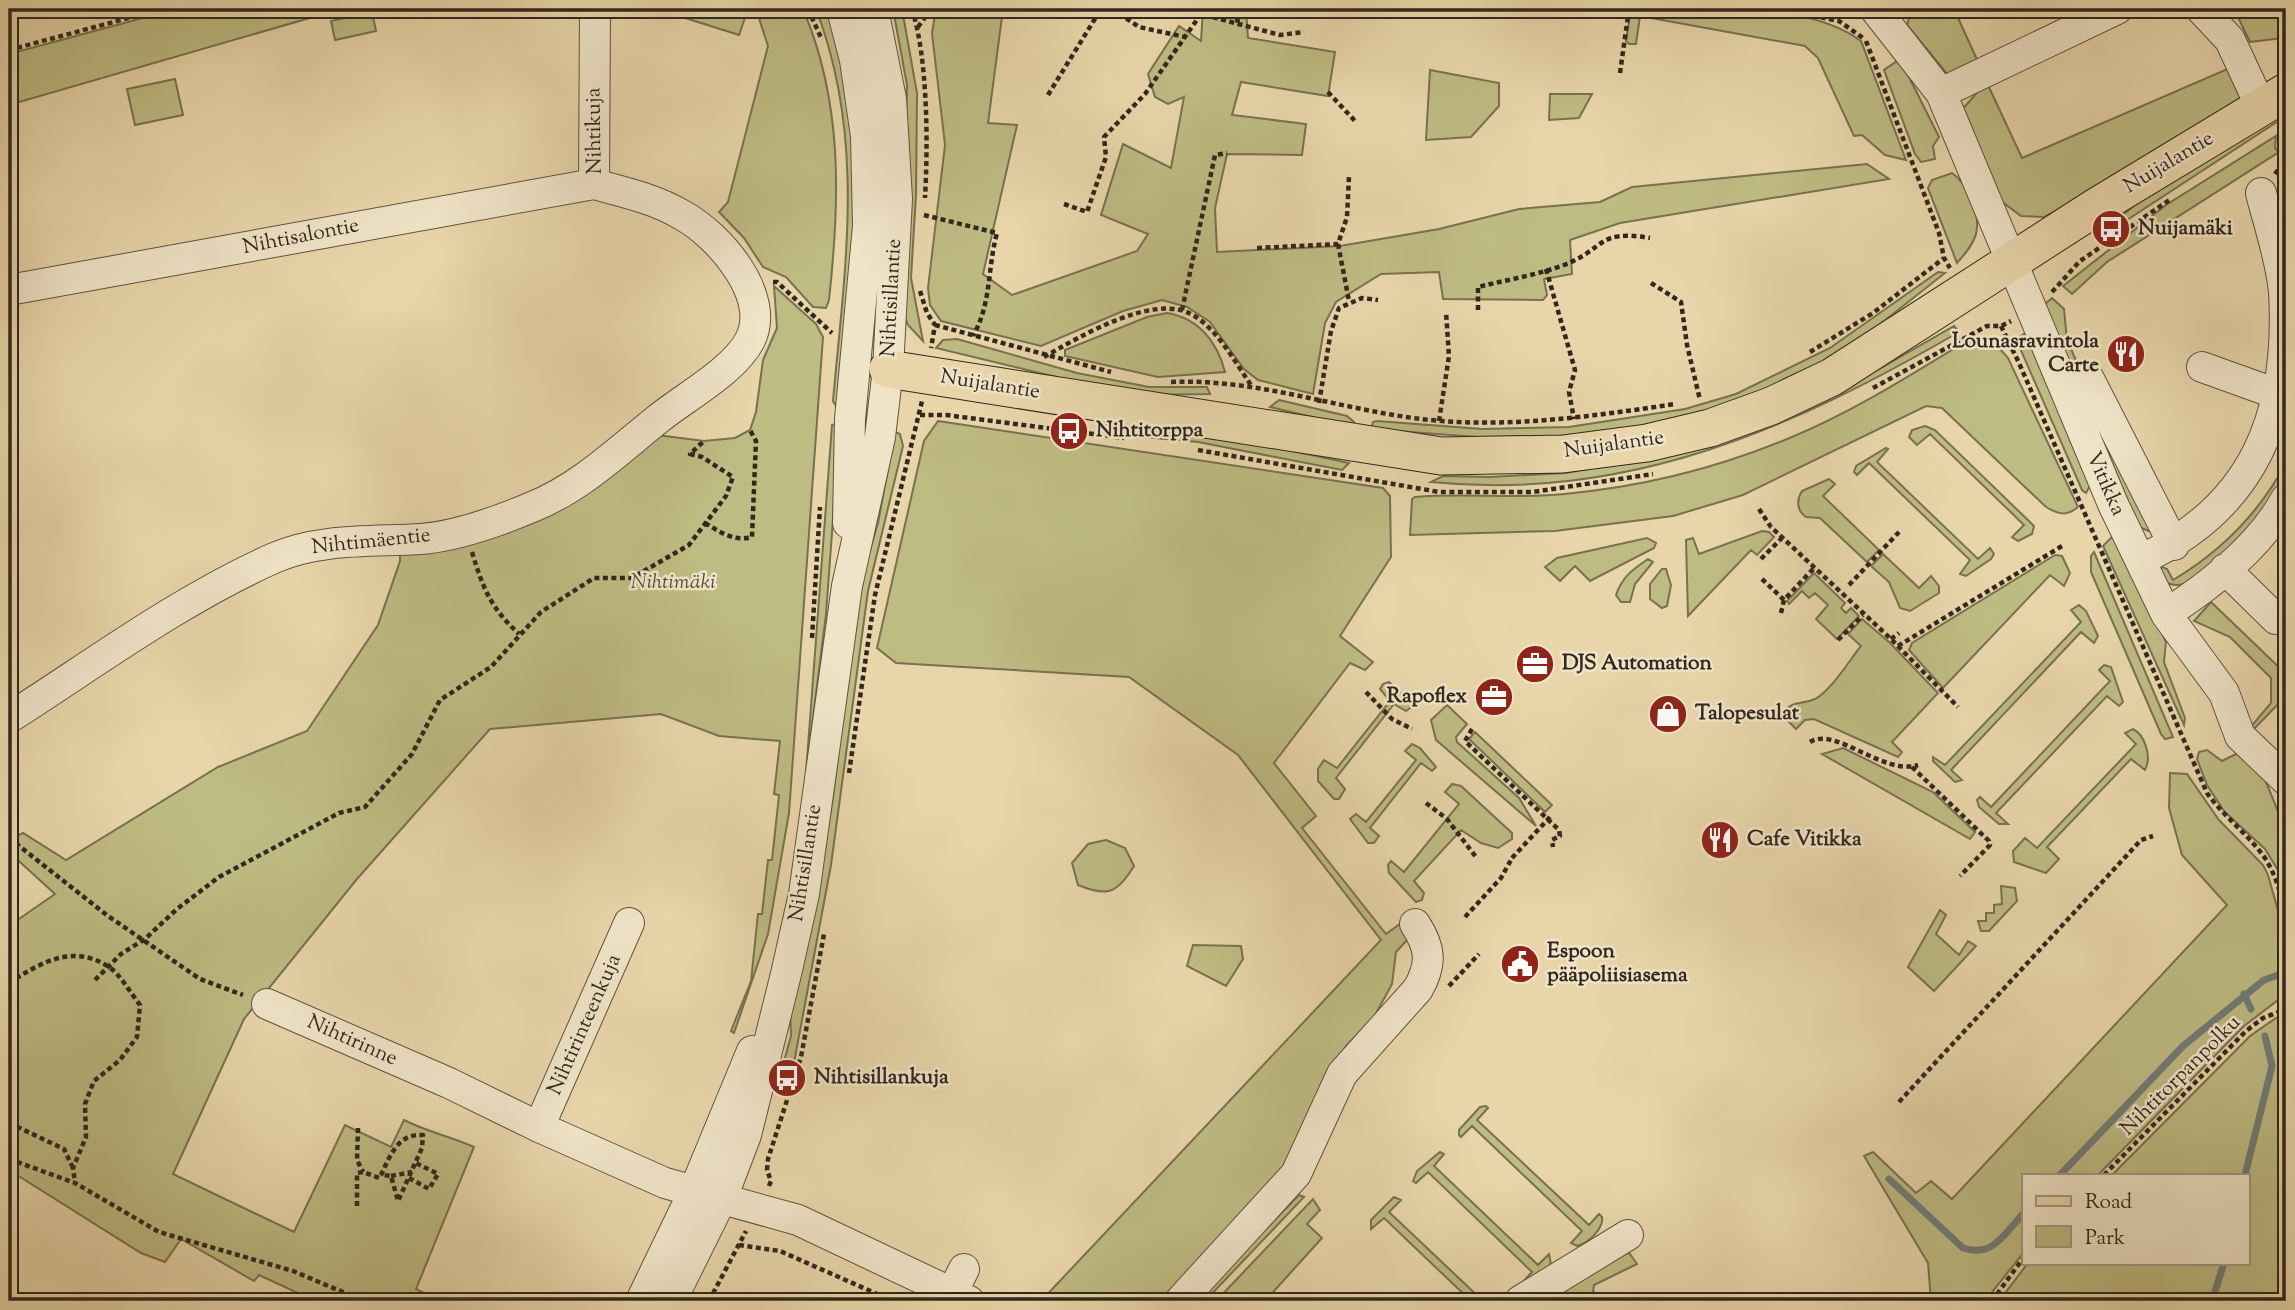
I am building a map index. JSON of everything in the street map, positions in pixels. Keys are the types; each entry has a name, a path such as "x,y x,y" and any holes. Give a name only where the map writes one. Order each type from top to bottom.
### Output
{"main road":[{"name":"Nuijalantie","path":"872,366 1441,456 1563,454 1647,443 1710,428 1771,406 1832,377 2013,260 2279,116"}],"street":[{"name":"Nihtikuja","path":"596,9 594,184 642,197 684,215 721,246 748,284 754,301 756,325 749,342 736,360 649,426 630,444"},
{"name":"Nihtisillantie","path":"641,1301 746,1135 804,894 847,586 882,422 872,366 866,136 855,60 842,9"},
{"name":"Nihtisillantie","path":"847,586 850,419 872,366 897,199 895,135 885,60 873,9"},
{"path":"1941,93 2117,9"},
{"path":"2201,9 2230,40 2279,116"},
{"path":"1876,25 1941,93 2013,260"},
{"name":"Nihtisalontie","path":"9,290 594,184"},
{"path":"2140,560 2174,545 2213,513 2252,469 2272,421 2282,371 2284,292 2261,193"},
{"name":"Vitikka","path":"2013,260 2030,310 2166,614 2224,693 2240,736 2283,771"},
{"path":"2202,367 2277,394"},
{"path":"2089,379 2174,545"},
{"name":"Nihtimäentie","path":"9,718 215,586 277,557 304,548 371,540 423,538 466,529 534,507 630,444"},
{"path":"2166,614 2206,587 2281,519"},
{"path":"2225,569 2277,619"},
{"name":"Nihtirinteenkuja","path":"539,1127 629,923"},
{"path":"1180,1301 1296,1174 1342,1073 1418,989 1427,973 1430,957 1424,938 1415,924"},
{"name":"Nihtirinne","path":"267,1004 449,1083 539,1127 665,1183 708,1195"},
{"name":"Nihtisillantie","path":"671,1301 708,1195"},
{"path":"708,1195 798,1220 962,1288"},
{"path":"1520,1301 1628,1235"}],"path":[{"path":"9,50 162,9"},
{"path":"808,9 823,43"},
{"path":"918,28 931,9"},
{"path":"1048,95 1101,9"},
{"path":"1112,9 1139,27 1185,37"},
{"path":"1236,9 1238,24"},
{"path":"1620,73 1629,9"},
{"path":"1779,9 1822,16 1853,29 1876,25 1939,233 1944,258 1987,326"},
{"path":"1822,16 1824,9"},
{"path":"1064,204 1087,212 1106,157 1104,137 1145,94 1201,14 1280,35 1304,32"},
{"path":"1328,92 1355,121"},
{"path":"2261,193 2283,163 2279,116"},
{"path":"1182,310 1215,155 1227,153"},
{"path":"1349,176 1347,217 1338,244 1349,301"},
{"path":"1869,390 1987,326 2001,327 2030,310 2047,299 2068,270 2175,196"},
{"path":"924,215 997,233 989,263 985,314 973,336"},
{"path":"1478,310 1478,287 1546,270 1584,254 1605,239 1624,234 1650,238"},
{"path":"1257,248 1338,244"},
{"path":"1803,356 1873,313 1944,258"},
{"path":"1546,270 1574,370 1569,392 1574,419"},
{"path":"748,284 777,282 832,333 835,321"},
{"path":"1651,283 1681,302 1687,345 1700,400"},
{"path":"1319,403 1334,320 1339,308 1349,301 1362,298 1378,300"},
{"path":"1044,357 1095,328 1169,307 1195,316 1218,339 1251,386"},
{"path":"1439,421 1449,356 1446,312"},
{"path":"935,325 1044,357 1120,374"},
{"path":"2001,327 2207,793 2222,814 2265,859 2277,881 2286,914"},
{"path":"1158,383 1206,381 1251,386 1319,403 1439,421 1574,419 1677,404"},
{"path":"1689,402 1712,396"},
{"path":"882,422 914,426 920,415 946,415 1137,440"},
{"path":"705,523 722,534 742,540 752,537 756,441 750,430"},
{"path":"95,980 111,968 121,954 145,939 177,909 219,877 339,813 365,807 412,754 440,700 491,667 541,612 594,578 632,579 689,545 726,496 733,477 702,457 690,454 704,441"},
{"path":"1191,449 1439,492 1532,492 1640,477 1666,470"},
{"path":"811,650 821,499"},
{"path":"1759,509 1782,538 1891,639 1958,707"},
{"path":"466,529 481,583 495,612 519,634"},
{"path":"1849,585 1899,532"},
{"path":"1761,559 1782,538"},
{"path":"1898,646 2062,546"},
{"path":"1781,613 1784,600 1814,568"},
{"path":"1762,579 1784,600"},
{"path":"1838,640 1863,615"},
{"path":"1891,639 1899,632"},
{"path":"1366,692 1392,719 1412,729"},
{"path":"1472,729 1465,741 1559,830 1560,836 1552,840 1553,846"},
{"path":"1810,742 1827,739 1887,764 1912,767 1918,765"},
{"path":"1912,767 1989,841 1990,845 1960,876"},
{"path":"1426,803 1447,819 1476,857"},
{"path":"1465,917 1501,878 1512,858 1550,817"},
{"path":"1899,1102 2141,840 2153,836"},
{"path":"9,838 107,916 145,939 200,979 267,1004"},
{"path":"9,983 48,959 83,955 111,968 140,1005 137,1037 120,1060 94,1082 85,1104 86,1137 73,1168"},
{"name":"Nihtitorpanpolku","path":"2105,1174 2246,1031 2263,1018 2286,1009"},
{"path":"9,1123 64,1149 73,1168 75,1184"},
{"path":"358,1128 358,1160 363,1172"},
{"path":"381,1175 394,1147 413,1134 423,1135 422,1149 398,1201 391,1175"},
{"path":"9,1159 75,1184 159,1232 293,1271 364,1301"},
{"path":"409,1178 429,1189 438,1174 416,1163"},
{"path":"357,1206 357,1173 363,1172 379,1178 381,1175 412,1172"},
{"path":"739,1245 780,1251 893,1301"},
{"path":"1992,1301 2022,1260"}],"green space":[{"path":"176,9 341,9 9,105 9,54"},
{"path":"684,9 748,9 739,35 682,17"},
{"path":"756,9 803,9 825,80 832,116 836,189 833,263 826,308 813,307 786,277 763,267 744,238 719,212 728,202 768,46"},
{"path":"816,9 825,9 837,36 852,104 859,236 838,409 833,401 846,252 847,155 832,58"},
{"path":"893,9 902,9 917,93 916,194 911,278 923,341 908,325 902,311 907,85"},
{"path":"936,9 1003,9 988,123 1017,125 983,274 1012,295 1137,251 1148,234 1101,215 1123,144 1171,168 1184,97 1168,104 1155,97 1148,74 1179,26 1201,41 1203,9 1246,9 1248,38 1335,52 1328,96 1241,82 1232,115 1306,124 1302,155 1227,154 1215,208 1217,252 1340,246 1439,229 1519,209 1600,202 1632,187 1867,164 1889,179 1620,223 1570,240 1572,274 1544,279 1547,295 1543,300 1443,299 1439,272 1381,274 1336,302 1325,323 1313,394 1258,380 1244,369 1210,322 1187,307 1162,300 1123,311 1041,346 941,321 930,305 928,288 945,145 932,33"},
{"path":"1631,9 1751,10 1811,19 1838,28 1861,41 1906,160 1885,155 1862,135 1854,136 1818,58 1805,46 1640,16 1636,44 1629,44 1626,41"},
{"path":"1912,9 1954,9 1979,64 1948,75 1907,25"},
{"path":"2234,9 2286,9 2286,35 2283,38 2250,42"},
{"path":"372,12 376,31 335,40 331,21"},
{"path":"1897,61 1906,71 1939,137 1933,146 1935,159 1921,162 1915,154 1884,70"},
{"path":"2232,67 2242,98 2088,194 2044,217 2021,216 1997,198 1960,112 1981,88 1988,85 2022,158"},
{"path":"1430,70 1499,83 1499,106 1471,137 1426,140"},
{"path":"175,79 183,115 135,125 127,89"},
{"path":"1550,94 1592,94 1579,118 1549,120"},
{"path":"2286,112 2286,116 2127,220 2123,215 2171,175"},
{"path":"2276,136 2275,148 2279,152 2107,262 2072,294 2063,286 2166,205"},
{"path":"1952,173 1963,184 1972,200 1977,226 1973,242 1957,263 1928,188 1932,180"},
{"path":"1938,272 1945,273 1846,351 1792,381 1680,420 1572,436 1477,437 1371,429 1373,422 1377,421 1482,429 1569,427 1685,409 1736,394 1830,348"},
{"name":"Nihtimäki","path":"774,286 816,324 823,337 789,813 768,934 734,1033 731,1031 751,981 758,914 762,914 768,860 772,860 779,795 774,794 780,741 719,736 661,714 490,729 357,879 244,1019 173,1174 294,1232 345,1125 391,1147 404,1120 474,1147 416,1289 439,1301 315,1301 259,1275 254,1281 181,1239 165,1262 141,1253 9,1170 9,926 55,894 9,852 9,840 23,833 66,860 218,767 307,731 378,625 400,561 400,545 443,540 657,435 704,441 735,438 750,430 756,412 763,360 777,328"},
{"path":"2052,298 2064,309 2067,340 2151,532 2139,527 2046,310 2046,303"},
{"path":"1167,313 1188,320 1205,333 1217,350 1225,372 1158,377 1065,356 1065,350 1147,317"},
{"path":"1954,326 1959,332 1834,399 1771,427 1707,450 1641,469 1573,480 1503,485 1431,482 1443,476 1490,477 1566,473 1625,462 1795,409 1879,369"},
{"path":"2024,334 2032,345 2092,482 2086,493 2082,490 2016,339"},
{"path":"1980,338 1994,342 2008,358 2078,507 2074,510 2062,513 2046,507 1942,408 1926,406 1743,495 1673,516 1555,531 1410,535 1412,499 1415,497 1527,496 1593,491 1651,481 1709,466 1765,448 1814,428 1960,345"},
{"path":"957,339 1077,373 1149,387 1207,387 1210,394 1132,395 936,348 943,340"},
{"path":"1279,400 1347,416 1354,422 1354,427 1270,407"},
{"path":"938,421 1383,488 1390,496 1391,557 1340,636 1373,662 1365,670 1350,663 1274,763 1316,816 1302,828 1386,934 1400,924 1408,939 1396,952 1392,984 1374,1017 1346,1046 1336,1063 1287,1167 1162,1301 1041,1301 1381,940 1238,755 1129,677 896,663 877,648 924,441"},
{"path":"840,424 826,614 806,773 832,425"},
{"path":"1098,425 1145,426 1250,442 1349,463 1342,470 1198,442 1100,433"},
{"path":"1925,426 1935,430 2034,526 2032,534 2018,541 2012,537 2024,525 1930,434 1917,445 1909,437 1912,430"},
{"path":"895,432 900,434 903,446 868,591 831,865 793,1068 783,1065 791,1036 790,1005 815,905 833,797 858,590 878,523"},
{"path":"1888,449 1877,462 1978,559 1990,548 1994,554 1991,559 1966,576 1960,574 1970,560 1869,463 1857,475 1854,472 1856,466"},
{"path":"2286,463 2283,481 2275,499 2222,560 2190,583 2173,585 2162,581 2158,571 2162,567 2167,569 2173,580 2208,557 2238,529 2264,498"},
{"path":"1829,479 1835,484 1823,496 1879,550 1867,562 1820,518 1806,517 1799,509 1802,491"},
{"path":"1762,531 1769,532 1774,537 1757,555 1751,550 1688,616 1686,540 1693,538 1699,554"},
{"path":"2112,537 2121,541 2166,642 2164,662 2185,718 2184,725 2103,546"},
{"path":"1647,538 1656,543 1654,548 1590,581 1575,566 1560,581 1545,567 1557,558"},
{"path":"2094,552 2173,737 2165,739 2161,734 2091,572 2091,556"},
{"path":"1883,554 1919,588 1931,576 1939,586 1939,593 1910,611 1900,608 1889,582 1871,566"},
{"path":"2055,555 2062,556 2070,573 2064,586 2050,575 1943,688 1909,650 1912,643"},
{"path":"1648,559 1653,562 1635,584 1630,602 1621,602 1616,595 1621,583 1632,570"},
{"path":"1662,569 1666,569 1671,585 1667,606 1662,608 1650,599 1650,584"},
{"path":"1814,573 1845,603 1841,608 1846,613 1851,608 1859,616 1837,639 1816,619 1828,605 1815,593 1809,598 1802,591 1789,604 1787,601"},
{"path":"2211,602 2286,674 2286,696 2251,732 2249,729 2271,703 2271,678 2230,637 2194,621"},
{"path":"2079,605 2086,611 2098,636 2094,643 2081,632 1951,770 1962,780 1955,782 1933,761 1933,757 1945,765 2081,622 2071,610"},
{"path":"1862,619 1889,642 1938,693 1892,742 1902,752 1898,757 1814,719 1805,720 1796,729 1781,714 1794,705 1815,699 1834,682 1861,646 1848,634"},
{"path":"2104,665 2111,667 2123,702 2119,706 2107,696 1996,813 2008,824 1999,824 1979,807 1977,800 1980,797 1991,807 2110,681 2099,670"},
{"path":"1389,682 1414,705 1406,711 1394,704 1336,778 1345,789 1339,799 1334,799 1318,781 1318,769 1324,760 1337,768 1390,701 1380,689 1383,684"},
{"path":"1447,705 1467,724 1456,737 1457,742 1519,798 1536,826 1436,740 1431,720"},
{"path":"2133,729 2141,736 2146,747 2148,759 2145,770 2131,759 2047,847 2059,859 2046,873 2014,862 2013,851 2025,838 2037,848 2136,744 2125,733"},
{"path":"1475,732 1552,805 1545,812 1469,739"},
{"path":"1412,744 1420,748 1436,767 1432,771 1421,763 1370,828 1379,836 1374,843 1368,843 1350,819 1356,814 1366,822 1416,760 1405,751"},
{"path":"1843,748 1933,792 1975,832 1970,839 1822,754"},
{"path":"2207,750 2222,761 2242,751 2264,777 2286,831 2286,896 2279,872 2265,849 2224,811 2207,785 2197,759 2199,752"},
{"path":"2170,773 2187,774 2219,820 2263,865 2286,939 2286,994 2244,1026 2099,1174 2022,1174 2022,1255 1985,1301 1931,1301 1928,1263 1864,1156 1873,1152 1916,1193 1931,1181 1952,1199 2227,905 2182,855 2169,808"},
{"path":"1452,784 1461,786 1512,833 1512,839 1498,848 1481,843 1461,830 1414,881 1424,893 1422,900 1416,902 1389,873 1388,865 1391,861 1404,872 1459,804 1445,792"},
{"path":"1106,840 1125,848 1134,866 1122,882 1111,890 1097,891 1078,885 1072,863 1088,844"},
{"path":"2001,886 2015,888 2017,901 1989,931 1981,931 1978,921 1986,921 1986,913 1994,913 1994,905 2002,904"},
{"path":"1940,910 1946,915 1936,934 1959,955 1968,941 1976,946 1934,991 1908,967"},
{"path":"1193,945 1241,946 1243,959 1226,986 1187,966"},
{"path":"2286,1016 2286,1296 2281,1301 1999,1301 2027,1264 2250,1264 2250,1174 2113,1174 2250,1036 2276,1018"},
{"path":"1480,1107 1488,1108 1477,1120 1589,1225 1599,1214 1602,1217 1598,1231 1590,1239 1577,1246 1571,1243 1582,1231 1472,1126 1461,1137 1459,1135 1459,1130"},
{"path":"1440,1152 1444,1154 1434,1166 1538,1265 1549,1254 1551,1265 1522,1283 1532,1272 1428,1172 1416,1183 1413,1181 1417,1171"},
{"path":"1299,1195 1304,1197 1205,1301 1196,1301"},
{"path":"1394,1197 1401,1200 1389,1212 1483,1301 1471,1301 1384,1218 1371,1229 1371,1220"},
{"path":"1313,1199 1320,1210 1307,1224 1322,1238 1265,1301 1216,1301"},
{"path":"1624,1252 1630,1254 1637,1264 1594,1285 1592,1301 1542,1301"}],"waterway":[{"path":"2061,1174 2183,1046 2264,980 2281,974"},
{"path":"2244,994 2251,1009"},
{"path":"2245,1174 2272,1066 2265,1036"},
{"path":"1889,1179 1963,1248 1982,1250 1990,1247 2022,1215"},
{"path":"2212,1301 2224,1264"}],"place":[{"name":"Nuijamäki","path":"2111,229"},
{"name":"Lounasravintola Carte","path":"2126,354"},
{"name":"Nihtitorppa","path":"1069,431"},
{"name":"DJS Automation","path":"1535,664"},
{"name":"Rapoflex","path":"1494,697"},
{"name":"Talopesulat","path":"1668,714"},
{"name":"Cafe Vitikka","path":"1720,840"},
{"name":"Espoon pääpoliisiasema","path":"1520,964"},
{"name":"Nihtisillankuja","path":"787,1078"}]}
